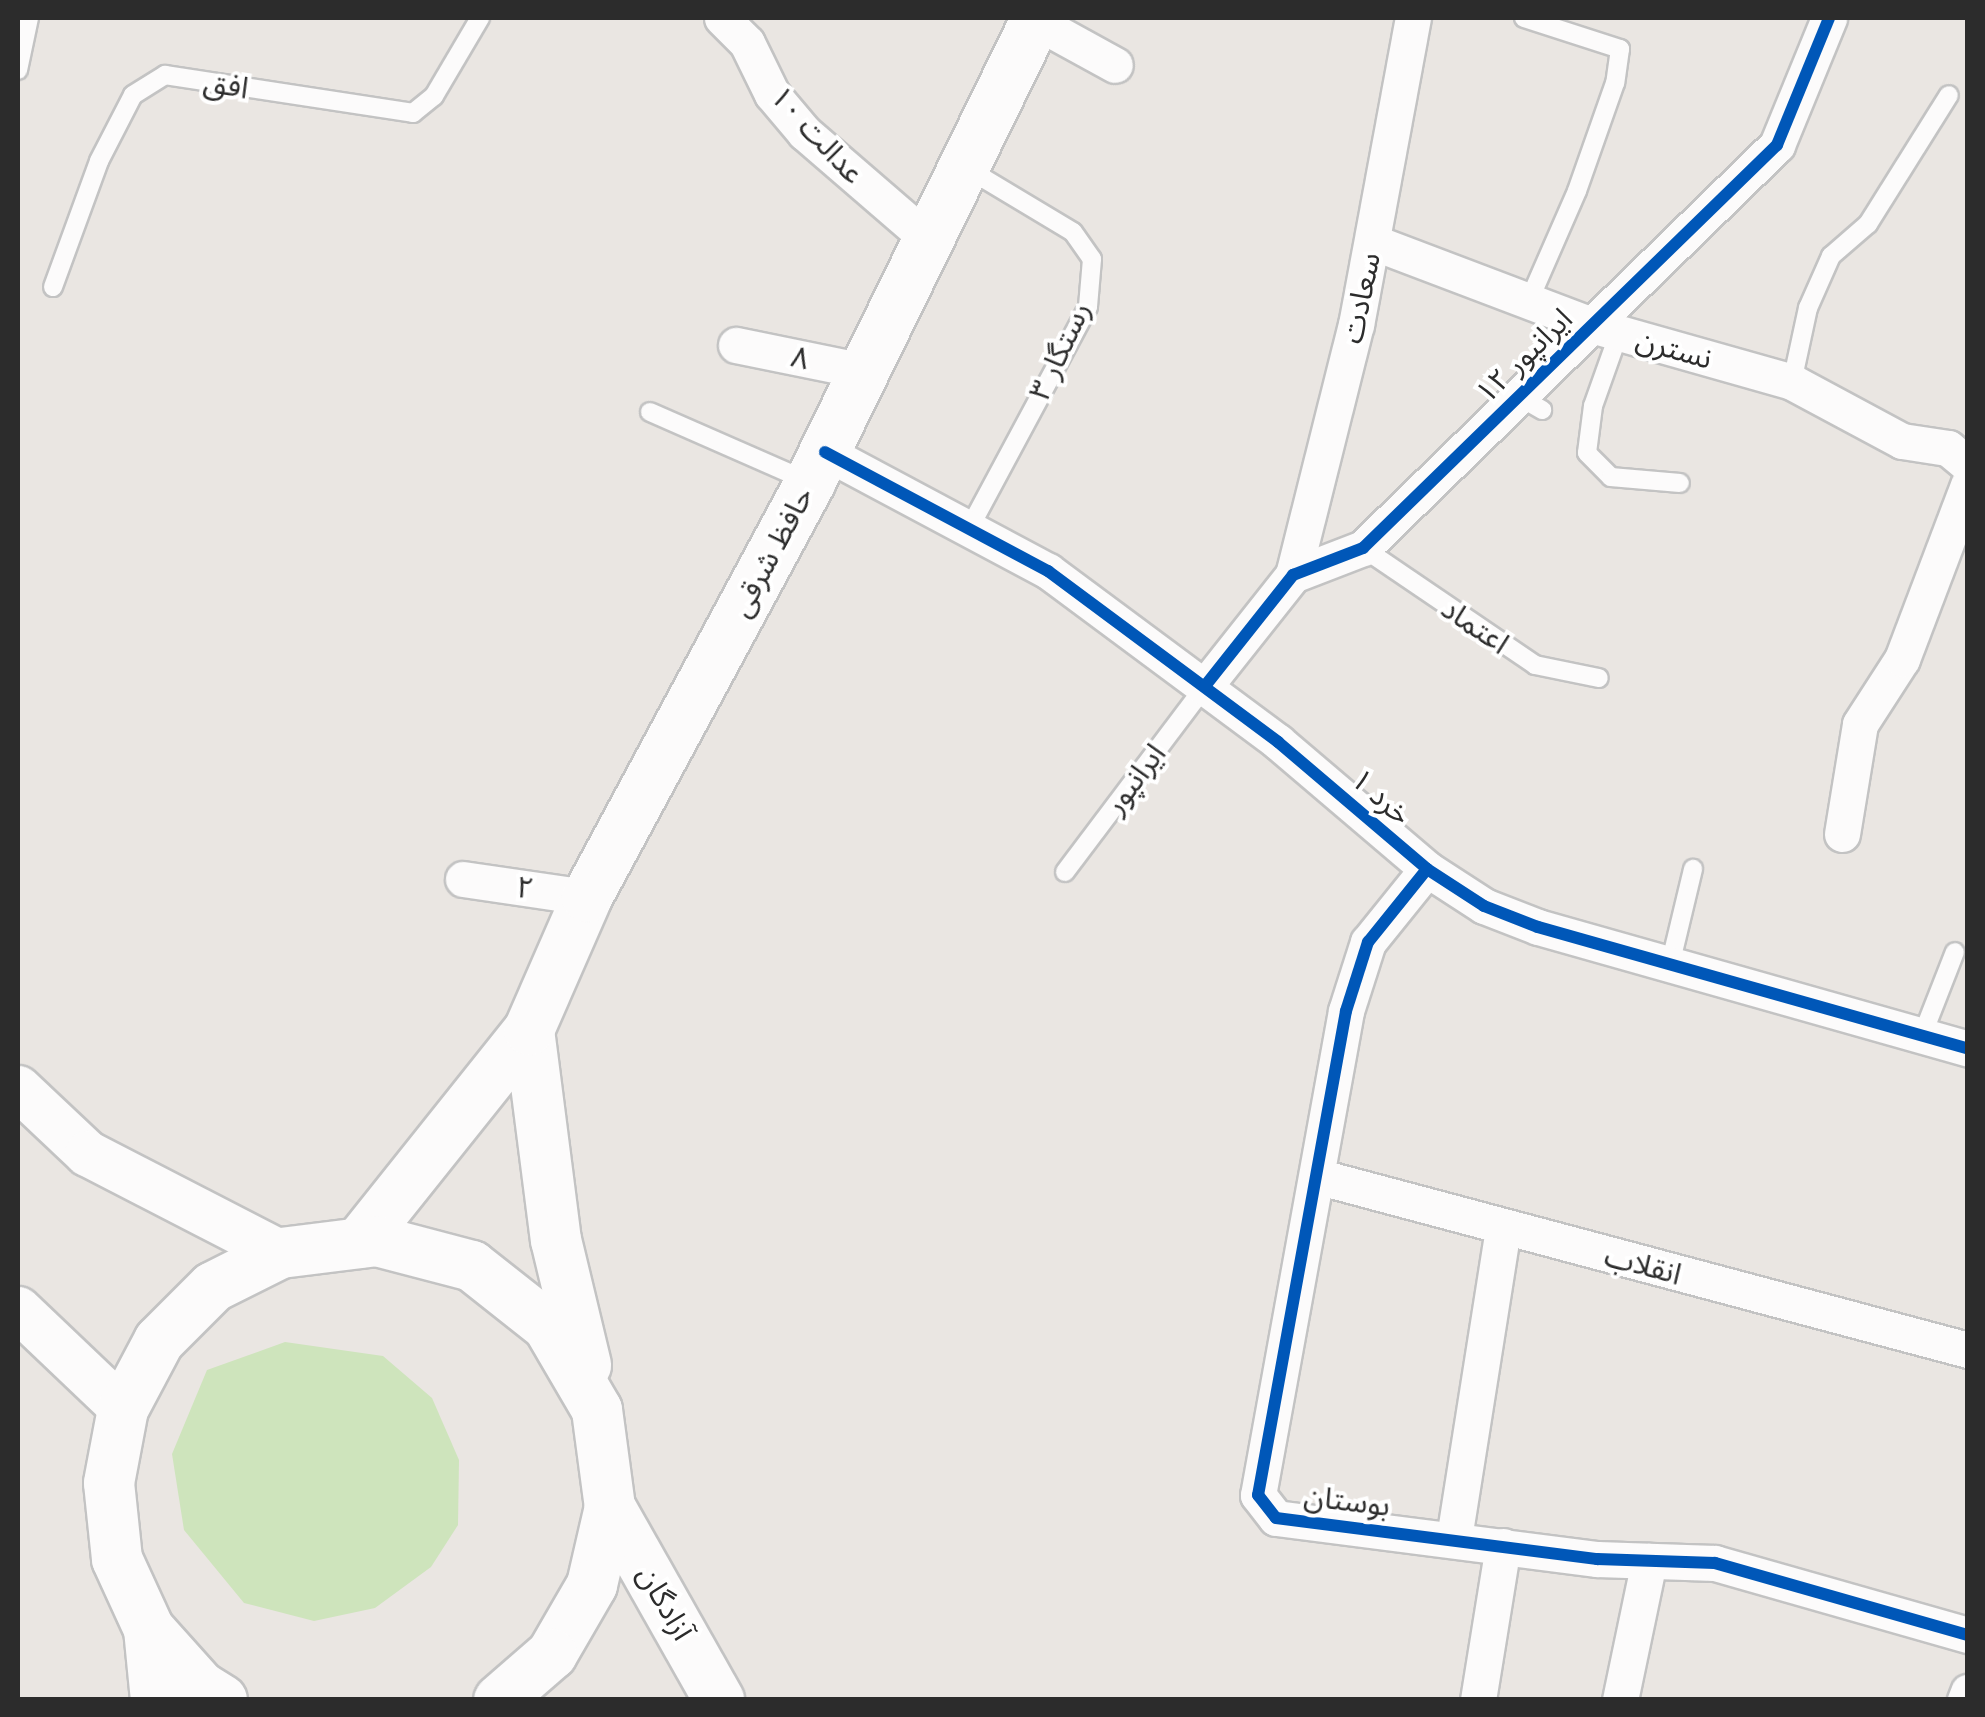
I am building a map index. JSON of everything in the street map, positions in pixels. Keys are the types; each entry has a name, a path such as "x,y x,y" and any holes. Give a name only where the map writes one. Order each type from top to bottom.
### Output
{"main road":[{"name":"حافظ شرقی","path":"358,1243 530,1030 588,897 817,467 1036,19"},
{"path":"499,1700 552,1654 592,1585 610,1507 597,1410 556,1240 530,1030"},
{"path":"222,1700 200,1686 149,1629 118,1559 108,1483 123,1408 159,1341 213,1287 281,1253 377,1241 472,1266 548,1326 597,1410"},
{"name":"آزادگان","path":"610,1507 719,1700"},
{"path":"149,1629 156,1700"}],"street":[{"name":"عدالت ۱۰","path":"722,18 805,132 928,239"},
{"name":"سعادت","path":"1293,575 1373,242 1414,18"},
{"name":"ایرانپور ۱۲","path":"1293,575 1362,548 1530,403 1605,329 1777,145 1828,18"},
{"path":"1036,19 1115,66"},
{"name":"نسترن","path":"1373,242 1605,329 1792,382 1902,442 1948,448 1968,465"},
{"name":"۸","path":"736,345 864,371"},
{"name":"خرد ۱","path":"817,467 970,529 1048,571 1205,686 1427,870 1484,906 1538,928 1968,1049"},
{"path":"1842,834 1860,724 1902,659 1968,484"},
{"path":"1205,686 1293,575"},
{"name":"بوستان","path":"1427,870 1368,942 1346,1011 1320,1177 1258,1495 1276,1518 1649,1561 1715,1563 1968,1634"},
{"name":"۲","path":"463,879 588,897"},
{"path":"18,1088 88,1153 281,1253"},
{"name":"انقلاب","path":"1320,1177 1502,1229 1968,1350"},
{"path":"1454,1538 1502,1229"},
{"path":"18,1309 123,1408"},
{"path":"1478,1700 1503,1546"},
{"path":"1620,1700 1649,1561"},
{"path":"1965,1700 1968,1692"}],"lane":[{"path":"18,70 29,18"},
{"name":"افق","path":"53,287 99,161 133,95 165,76 413,113 434,96 480,18"},
{"path":"1524,18 1620,48 1615,83 1577,190 1528,302"},
{"path":"1792,382 1808,308 1832,256 1868,224 1949,95"},
{"name":"رستگار ۳","path":"964,166 1073,232 1092,259 1088,307 970,529"},
{"path":"1605,329 1588,453 1611,477 1680,483"},
{"path":"650,412 817,467"},
{"name":"اعتماد","path":"1362,548 1535,665 1599,678"},
{"name":"ایرانپور","path":"1066,872 1205,686"},
{"path":"1670,966 1693,869"},
{"path":"1922,1036 1955,952"}],"green space":[{"path":"285,1342 383,1356 432,1398 459,1460 458,1525 431,1567 375,1608 314,1621 244,1603 184,1530 172,1454 207,1370"}],"cycle path":[{"path":"1205,686 1293,575 1363,548 1777,145 1829,18"},
{"path":"825,452 1048,571 1278,742 1427,869 1484,906 1538,927 1968,1049"},
{"path":"1427,869 1368,942 1346,1011 1258,1495 1276,1518 1597,1559 1715,1563 1968,1635"}]}
